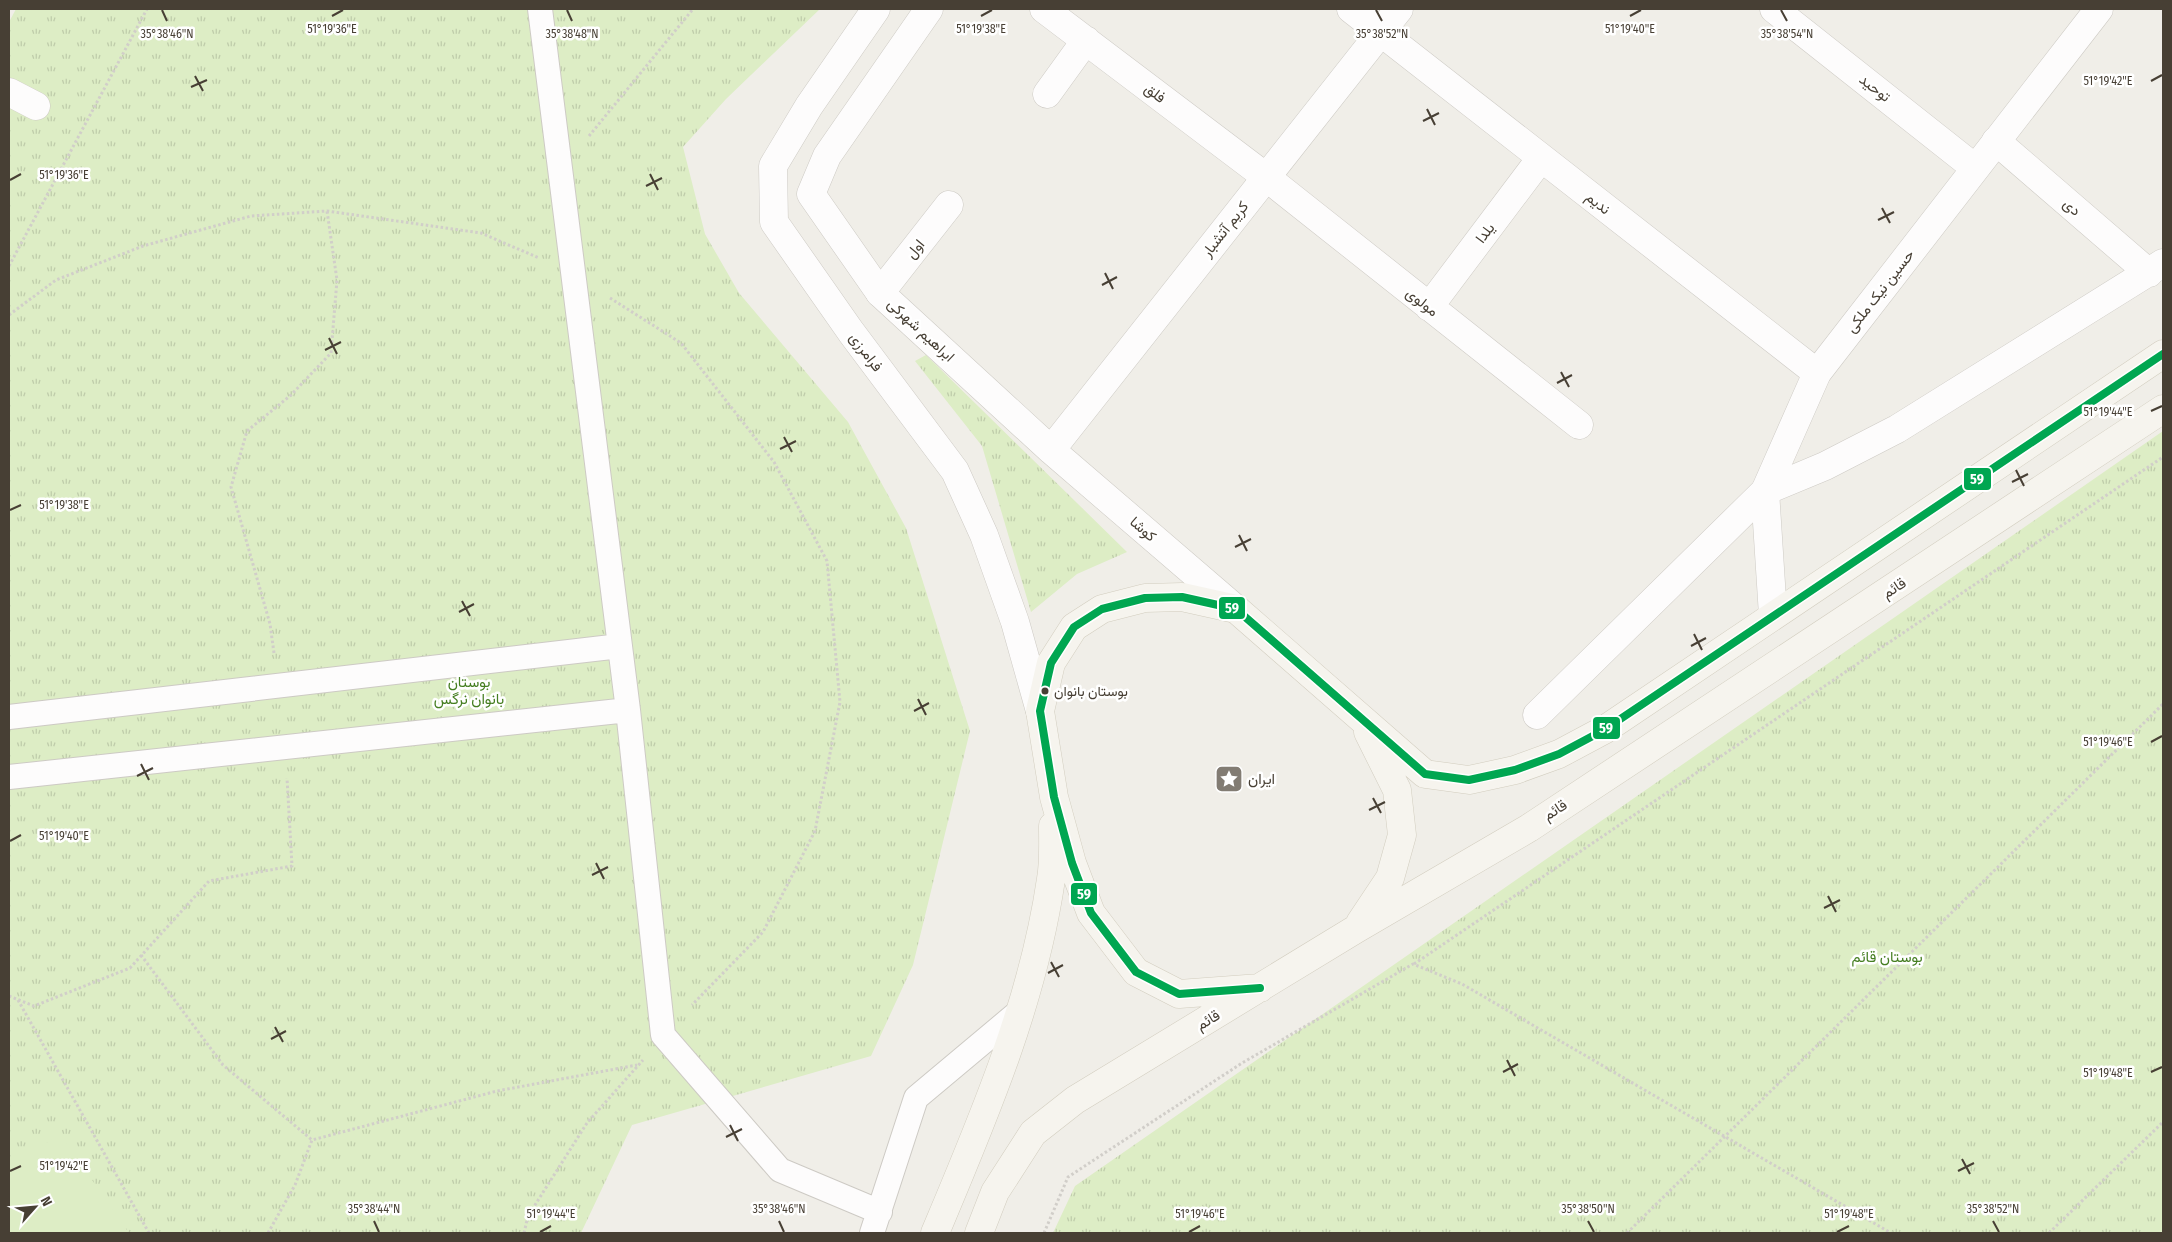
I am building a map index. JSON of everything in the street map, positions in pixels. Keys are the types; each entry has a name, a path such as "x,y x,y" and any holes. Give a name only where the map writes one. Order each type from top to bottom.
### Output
{"main road":[{"path":"1260,988 1179,994 1136,972 1091,913 1072,863 1054,797 1040,710 1051,663 1074,628 1102,609 1145,598 1182,598 1236,609 1425,774 1469,780 1514,770 1559,754 1604,730 2163,354"},
{"name":"قائم","path":"979,1233 995,1192 1033,1133 1075,1100 1356,929 1537,822 2163,409"},
{"path":"1356,929 1390,878 1402,835 1397,790 1362,719"},
{"path":"935,1233 974,1140 1021,1010 1039,949 1052,877 1054,797"}],"street":[{"name":"فرامرزی","path":"876,9 809,106 773,166 774,222 851,332 955,471 988,544 1015,622 1040,710"},
{"name":"ابراهیم شهرکی","path":"929,9 827,156 811,194 880,292 1051,450"},
{"name":"فلق","path":"1044,9 1266,177"},
{"name":"ندیم","path":"1352,9 1817,373"},
{"name":"کریم آتشبار","path":"1051,450 1399,9"},
{"name":"توحید","path":"1774,9 1975,168"},
{"name":"حسین نیک ملکی","path":"1773,615 1764,491 1817,373 2099,9"},
{"path":"1047,94 1086,40"},
{"path":"9,92 36,106"},
{"name":"دی","path":"1996,142 2156,268"},
{"name":"یلدا","path":"1429,307 1541,158"},
{"name":"مولوی","path":"1266,177 1579,425"},
{"name":"اول","path":"880,292 949,206"},
{"path":"1538,715 1764,491 1825,466 1897,429 2156,268"},
{"name":"کوشا","path":"1051,450 1236,609"}],"lane":[{"path":"540,9 628,710 664,1035 780,1170 880,1212"},
{"path":"9,717 620,646"},
{"path":"9,777 628,710"},
{"path":"872,1233 916,1098 1021,1010"}],"path":[{"path":"9,266 147,9"},
{"path":"561,171 693,9"},
{"path":"278,686 270,624 231,487 247,431 291,395 331,353 337,280 327,211"},
{"path":"9,315 56,280 143,246 251,216 327,211 481,233 574,274 681,343 774,462 826,561 840,702 815,831 763,932 664,1035 587,1123 528,1216 524,1233"},
{"path":"1044,1233 1068,1177 1242,1063 1413,964 2163,457"},
{"path":"1627,1233 2163,704"},
{"path":"9,996 34,1006 130,968 209,881 292,866 286,746"},
{"path":"141,955 223,1065 312,1140"},
{"path":"1413,964 1462,984 1891,1233"},
{"path":"18,1000 149,1233"},
{"path":"312,1140 497,1091 638,1065"},
{"path":"2049,1233 2163,1122"},
{"path":"268,1233 294,1185 312,1140"}],"green space":[{"name":"بوستان بانوان نرگس","path":"16,9 820,9 726,99 683,147 705,234 739,293 848,422 906,528 970,731 913,965 871,1056 632,1125 581,1233 9,1233 9,22"},
{"path":"926,355 1127,552 1077,574 1031,612 982,446 915,361"},
{"name":"بوستان قائم","path":"2163,431 2163,1233 1053,1233 1075,1186"},
{"path":"60,1134 129,1233 9,1233 9,1167"}],"transit line":[{"name":"59","path":"1260,988 1179,994 1136,972 1091,913 1072,863 1054,797 1040,711 1051,663 1074,627 1102,609 1145,598 1182,597 1236,609 1425,774 1469,780 1515,770 1559,754 1604,730 2163,354"}],"place":[{"name":"بوستان بانوان","path":"1045,691"},
{"name":"ایران","path":"1229,779"}]}
